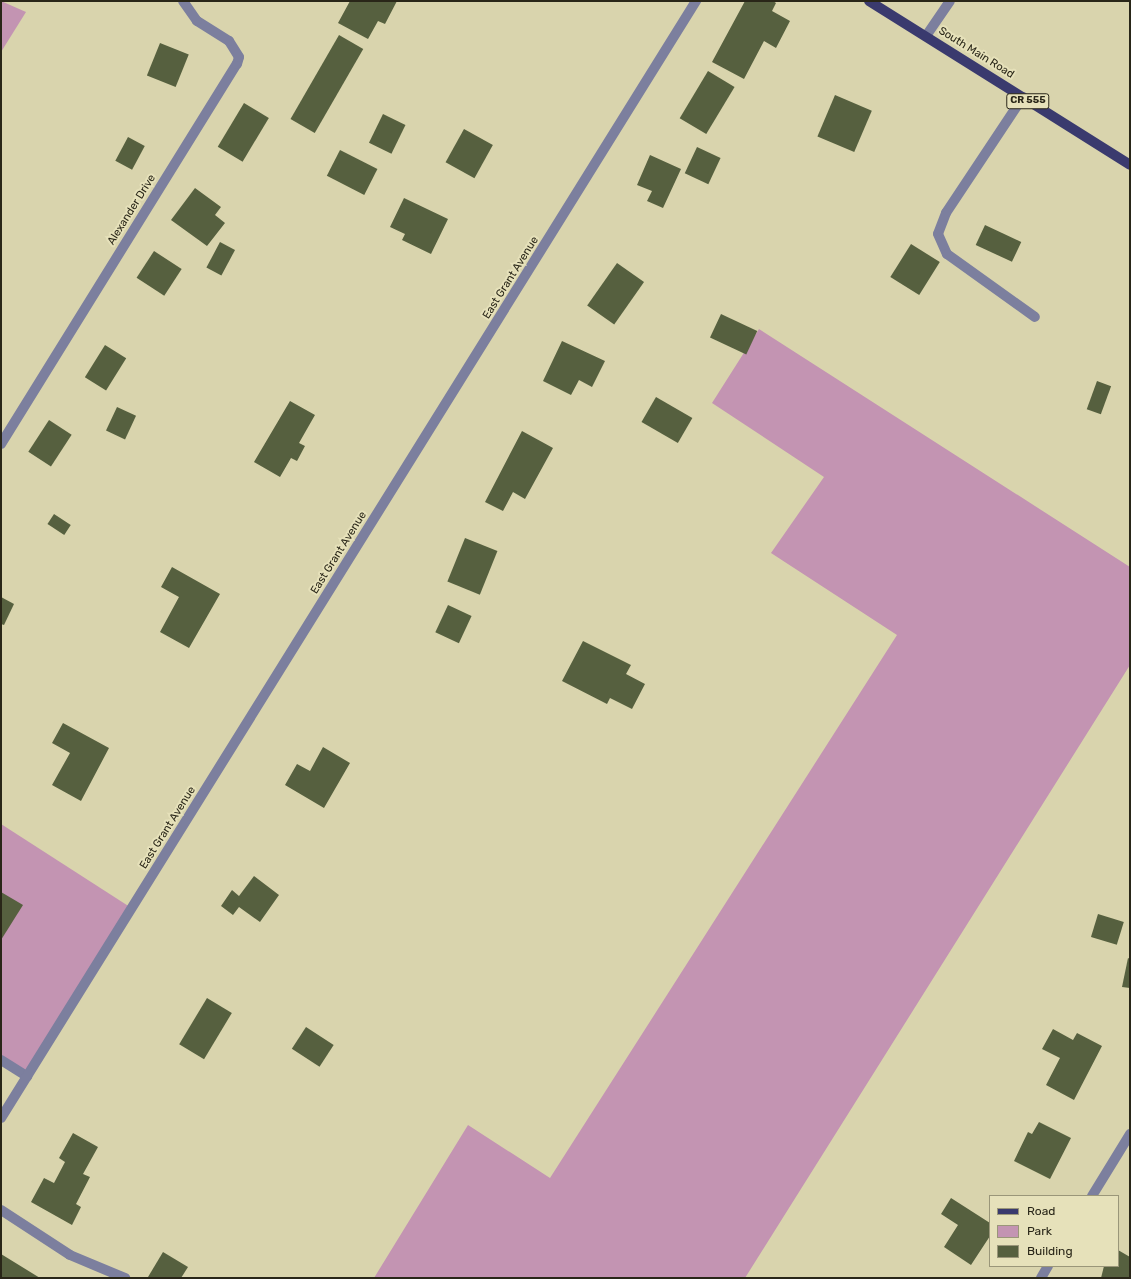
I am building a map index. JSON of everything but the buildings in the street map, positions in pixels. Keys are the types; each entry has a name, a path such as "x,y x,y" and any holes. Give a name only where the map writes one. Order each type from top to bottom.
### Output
{"main road":[{"name":"South Main Road","path":"869,1 1130,165"}],"street":[{"name":"Alexander Drive","path":"1,444 237,64 239,57 229,41 197,21 183,1"},
{"name":"East Grant Avenue","path":"1,1118 696,1"},
{"path":"926,36 950,1"},
{"path":"1023,97 946,213 938,234 947,254 1035,317"},
{"path":"1,1060 27,1076"},
{"path":"1093,1195 1130,1134"},
{"path":"1,1210 70,1255 125,1278"},
{"path":"1041,1278 1047,1267"}],"green space":[{"path":"1,1 26,12 1,52"},
{"path":"759,329 1130,567 1130,665 745,1278 374,1278 468,1125 550,1178 897,635 771,553 824,477 712,403"},
{"path":"1,824 133,909 29,1073 1,1057"}]}
